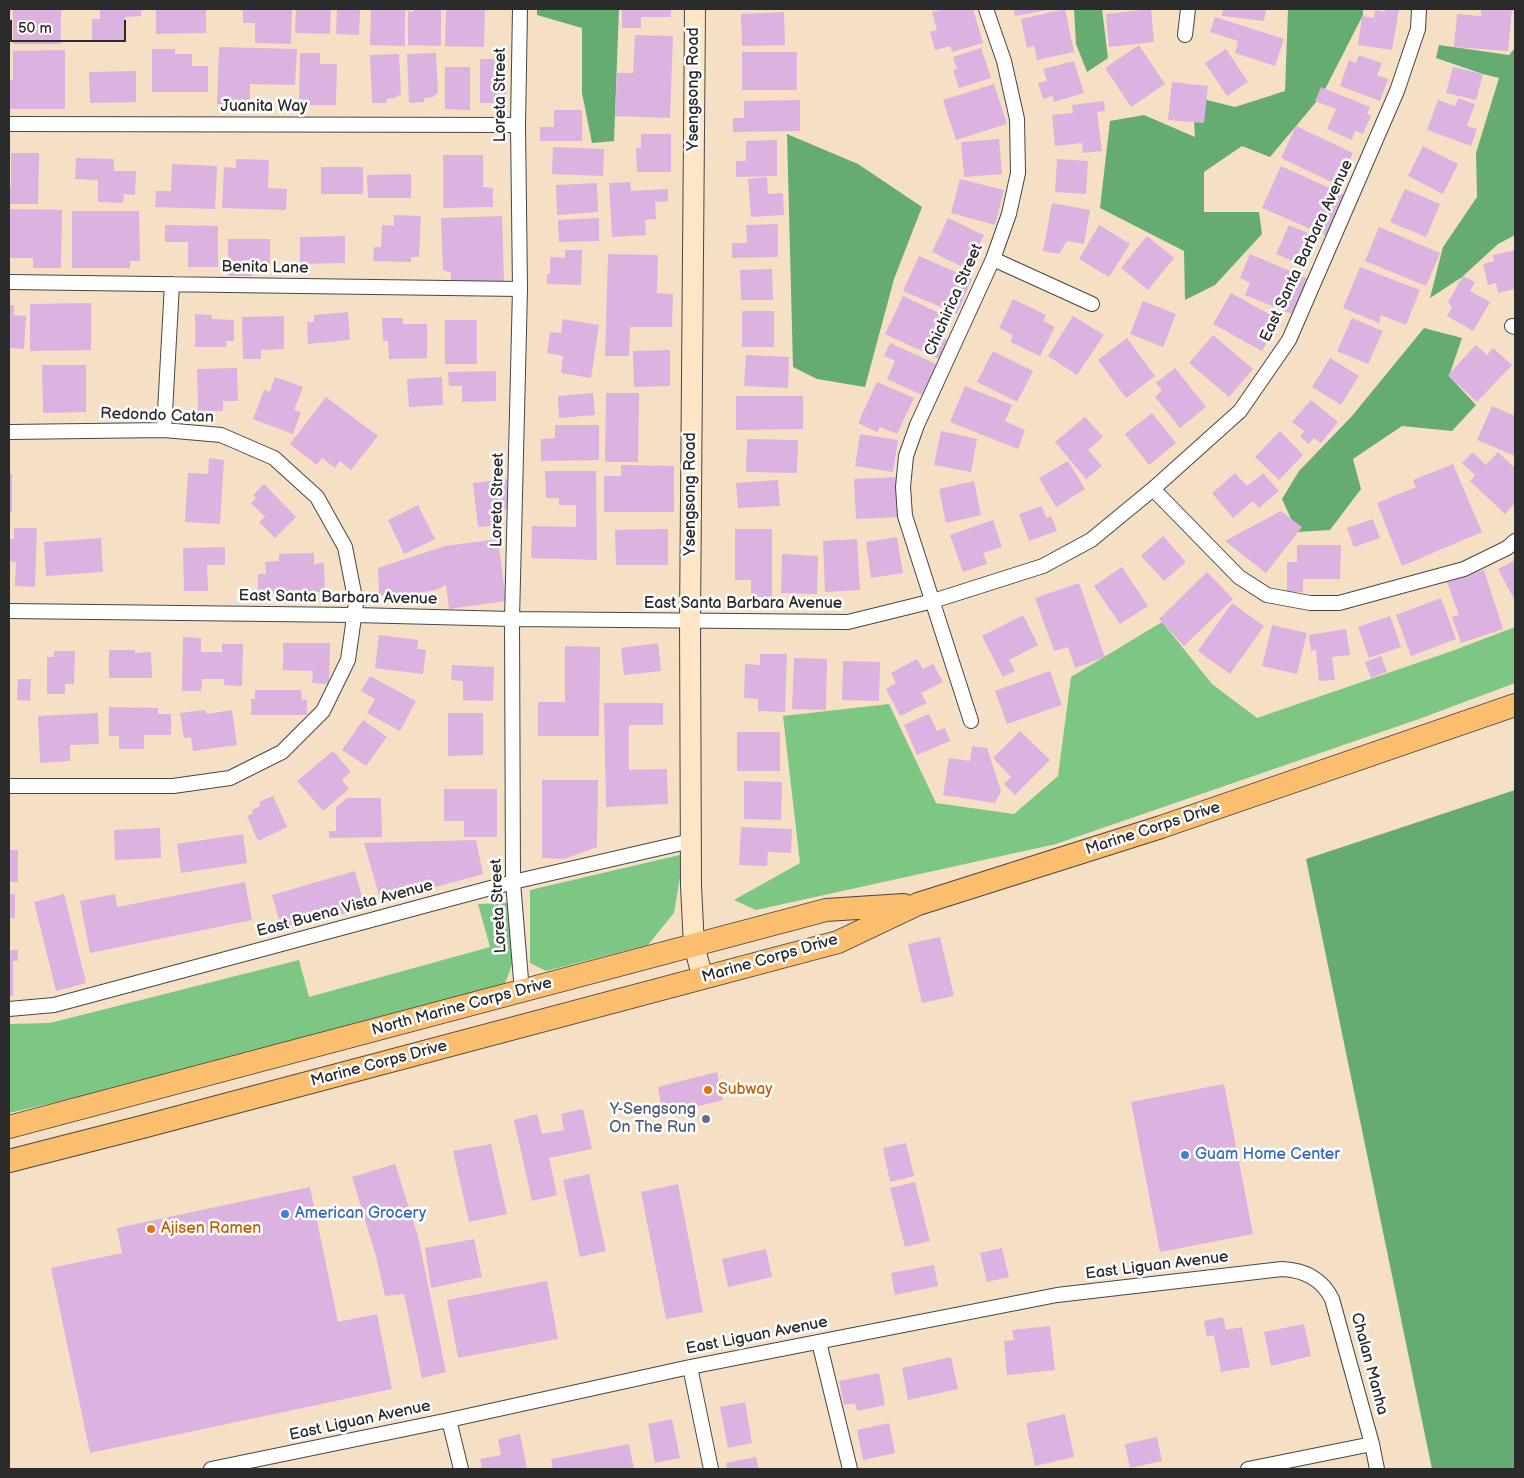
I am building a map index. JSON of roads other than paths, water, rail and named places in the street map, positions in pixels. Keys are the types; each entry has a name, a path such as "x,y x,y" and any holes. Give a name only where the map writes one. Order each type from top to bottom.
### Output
{"main road":[{"name":"Ysengsong Road","path":"695,9 690,621 691,886 694,946 703,978"},
{"name":"Marine Corps Drive","path":"9,1161 838,942 918,904 1161,827 1515,705"},
{"name":"North Marine Corps Drive","path":"9,1127 826,910 918,904"}],"street":[{"name":"Loreta Street","path":"520,9 518,125 520,289 512,619 513,882 522,992"},
{"name":"Chichirica Street","path":"971,721 905,516 903,487 906,456 916,425 992,259 1009,214 1018,173 1017,119 1004,62 986,9"},
{"path":"1185,35 1188,9"},
{"name":"East Santa Barbara Avenue","path":"9,611 848,622 932,601 1043,566 1091,540 1153,489 1240,411 1289,340 1397,91 1418,29 1419,9"},
{"name":"Juanita Way","path":"9,124 518,125"},
{"path":"992,259 1092,304"},
{"name":"Benita Lane","path":"9,282 520,289"},
{"path":"164,430 172,284"},
{"name":"Redondo Catan","path":"9,432 164,430 221,435 274,458 317,496 345,546 356,603 348,660 323,711 282,752 230,778 173,786 9,786"},
{"path":"1153,489 1239,577 1267,596 1310,603 1339,603 1464,569 1507,548 1515,541"},
{"name":"East Buena Vista Avenue","path":"9,1009 54,1005 513,882 691,841"},
{"name":"East Liguan Avenue","path":"211,1469 449,1420 690,1367 1057,1295 1282,1269 1298,1270 1312,1276"},
{"name":"Chalan Manha","path":"1312,1276 1324,1286 1332,1299 1372,1444 1377,1469"},
{"path":"819,1342 850,1469"},
{"path":"690,1367 711,1469"},
{"path":"449,1420 461,1469"},
{"path":"1248,1469 1372,1444"}],"place":[{"name":"Subway","path":"708,1090"},
{"name":"Y-Sengsong On The Run","path":"706,1119"},
{"name":"Guam Home Center","path":"1185,1155"},
{"name":"American Grocery","path":"285,1214"},
{"name":"Ajisen Ramen","path":"151,1229"}]}
